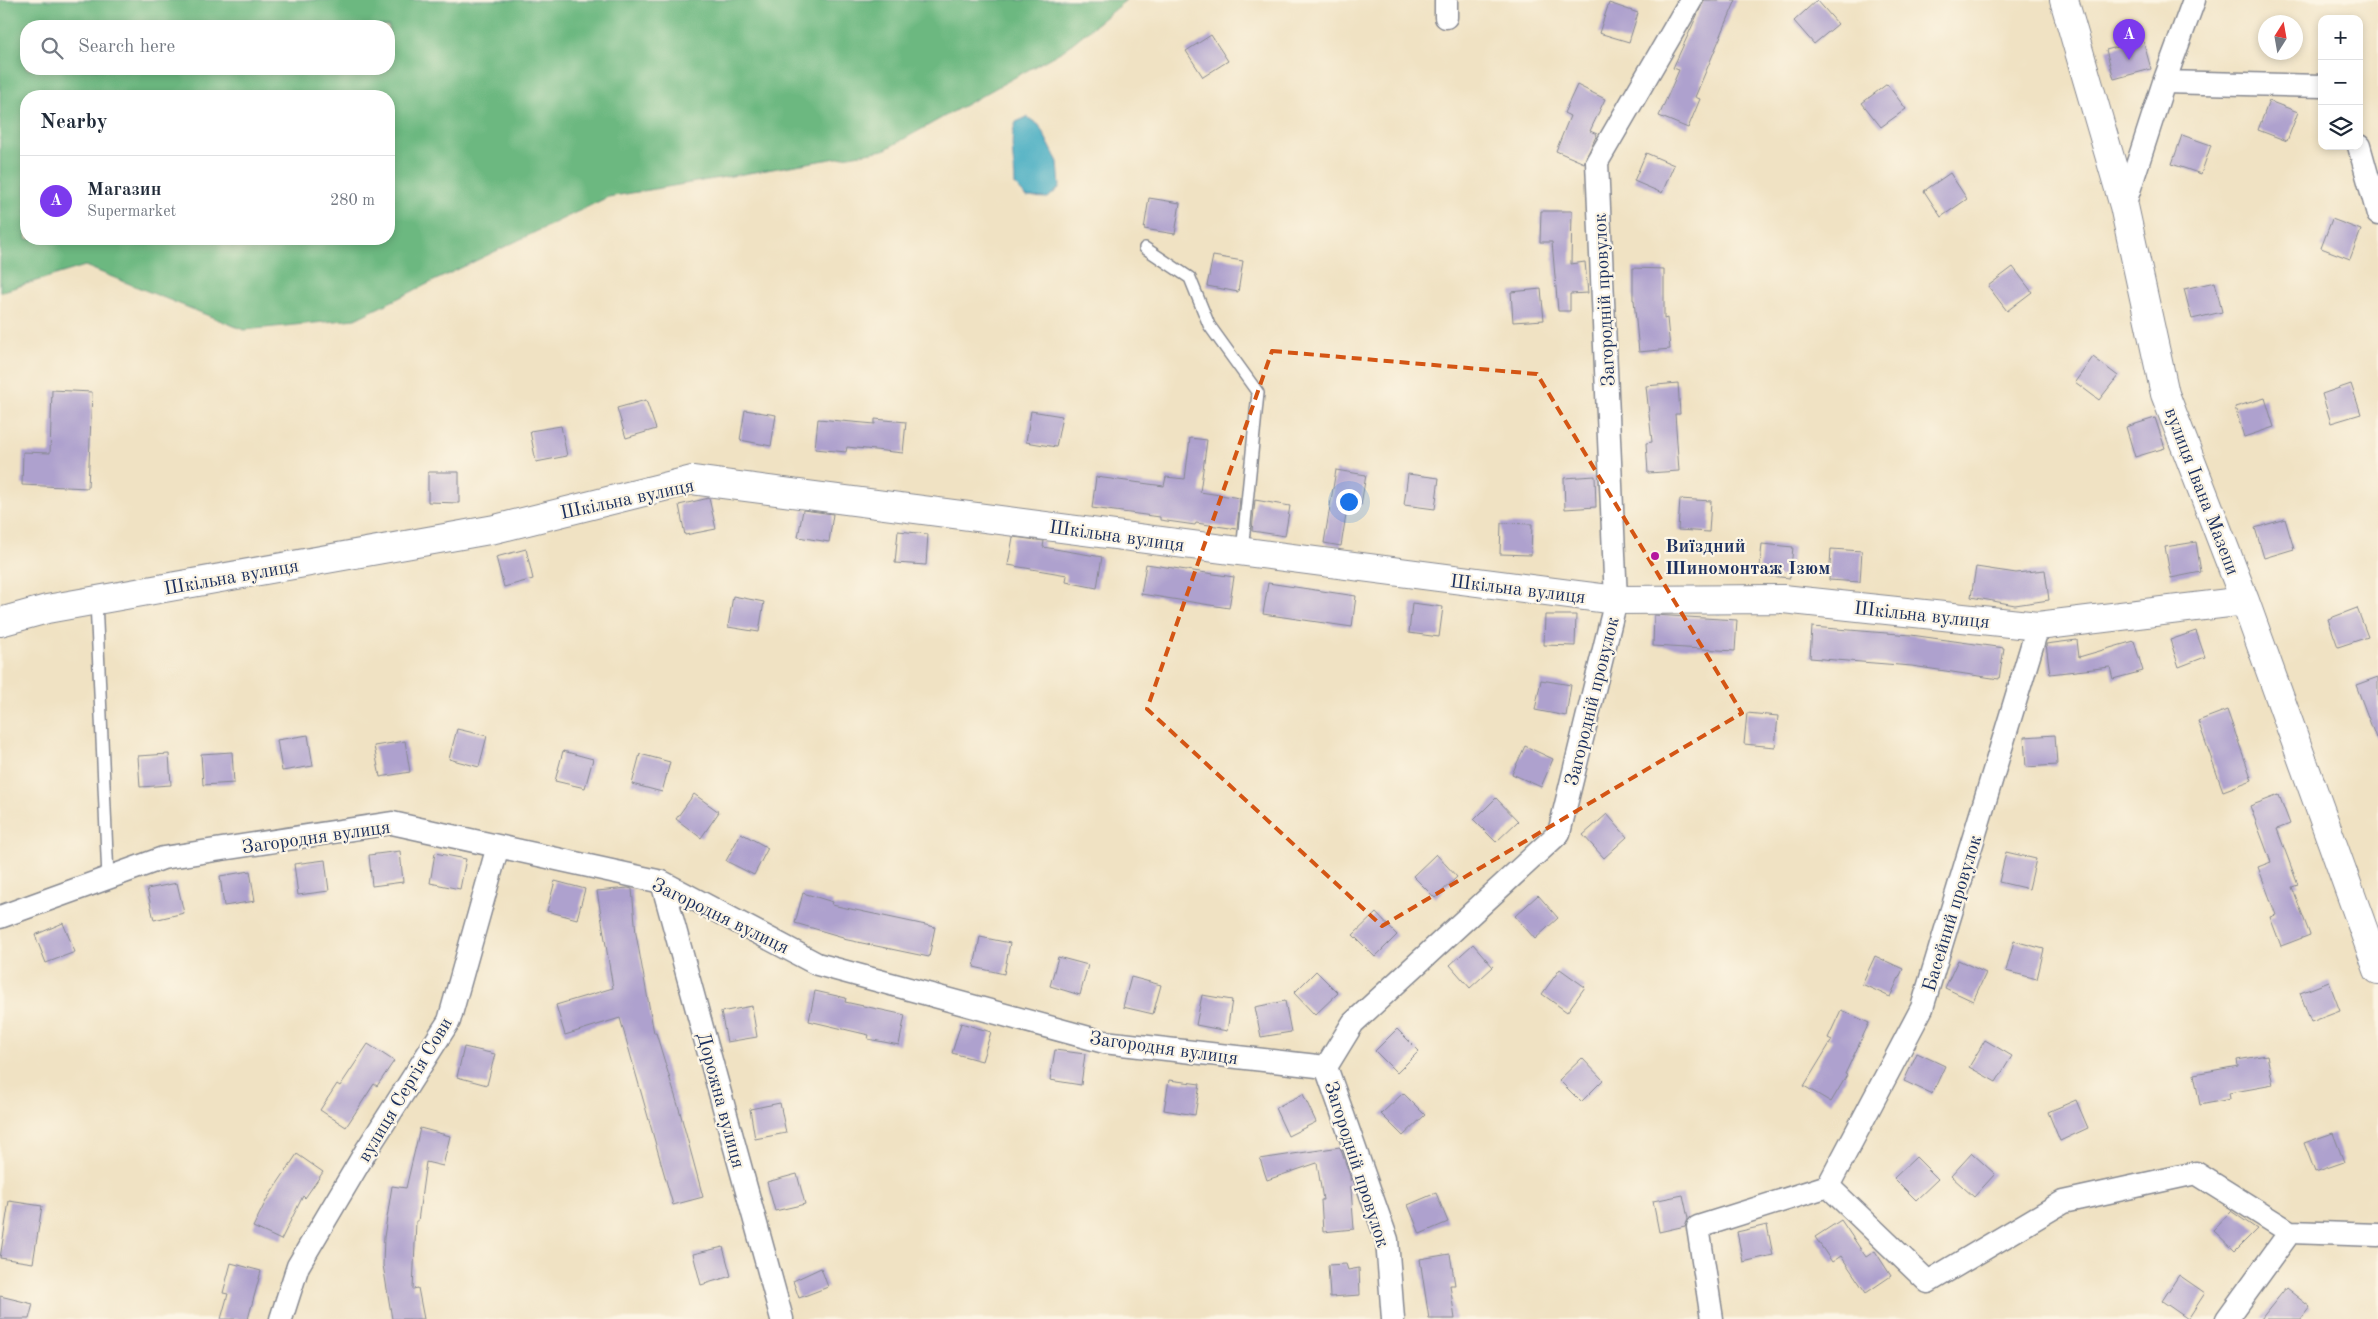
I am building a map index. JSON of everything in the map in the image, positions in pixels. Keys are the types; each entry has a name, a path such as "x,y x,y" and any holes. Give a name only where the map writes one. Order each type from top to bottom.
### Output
{"street":[{"name":"Загородній провулок","path":"1394,1319 1387,1240 1326,1067 1353,1023 1559,833 1616,600 1597,162 1691,0"},
{"name":"вулиця Івана Мазепи","path":"2064,0 2124,206 2165,394 2245,601 2378,970"},
{"path":"2124,206 2164,82 2194,0"},
{"path":"2164,82 2318,86"},
{"path":"2360,150 2378,214"},
{"name":"Шкільна вулиця","path":"0,622 47,609 495,529 692,480 1616,600 1783,599 2038,626 2245,601"},
{"name":"Басейний провулок","path":"1828,1186 1922,1008 2038,626"},
{"name":"Загородня вулиця","path":"0,917 163,858 392,824 662,882 817,964 1104,1042 1326,1067"},
{"name":"вулиця Сергія Сови","path":"281,1319 298,1266 366,1150 449,1021 498,846"},
{"name":"Дорожна вулиця","path":"662,882 782,1319"},
{"path":"1712,1319 1698,1227 1828,1186 1928,1282 2063,1202 2196,1173 2290,1232 2378,1235"},
{"path":"2227,1319 2290,1232"}],"lane":[{"path":"1145,248 1190,278 1210,326 1258,393 1242,552"},
{"path":"96,600 108,878"}],"highlighted area":[{"path":"1272,351 1537,374 1742,713 1382,926 1147,709"}],"green space":[{"path":"0,0 1126,0 1064,50 884,150 608,197 355,319 244,330 85,266 0,292"}],"water":[{"path":"1027,117 1039,125 1058,162 1060,187 1048,198 1026,197 1015,185 1012,137 1016,122"}],"building":[{"path":"1704,0 1736,0 1695,97 1700,99 1688,128 1659,116 1679,70 1673,68"},
{"path":"1817,0 1838,24 1814,44 1794,21"},
{"path":"1609,3 1638,13 1629,42 1599,33"},
{"path":"1211,35 1228,61 1203,77 1186,51"},
{"path":"2143,40 2151,69 2114,79 2106,50"},
{"path":"1887,84 1906,109 1881,127 1862,103"},
{"path":"1577,85 1605,99 1590,131 1597,134 1584,163 1556,151 1570,116 1564,113"},
{"path":"2269,101 2298,112 2287,141 2258,130"},
{"path":"2182,135 2211,145 2201,174 2172,164"},
{"path":"1646,153 1674,165 1662,193 1634,181"},
{"path":"1950,173 1967,199 1941,217 1924,191"},
{"path":"1149,198 1180,203 1175,234 1144,229"},
{"path":"1541,211 1572,211 1571,264 1585,262 1588,293 1570,294 1570,311 1558,311 1552,242 1540,242"},
{"path":"2332,219 2361,230 2350,259 2321,248"},
{"path":"1213,256 1243,261 1238,292 1207,286"},
{"path":"2013,267 2032,292 2007,311 1988,286"},
{"path":"1633,268 1664,269 1664,319 1667,318 1670,349 1639,352 1633,300"},
{"path":"2215,282 2222,312 2192,319 2184,289"},
{"path":"1541,289 1544,320 1513,322 1511,292"},
{"path":"2093,357 2118,376 2099,400 2075,382"},
{"path":"1678,383 1680,414 1675,414 1679,471 1648,473 1646,443 1652,442 1646,386"},
{"path":"2351,384 2361,414 2331,423 2322,394"},
{"path":"52,390 92,392 88,488 22,485 23,452 50,453"},
{"path":"2265,398 2274,427 2244,437 2235,407"},
{"path":"646,400 656,429 626,438 617,408"},
{"path":"745,410 776,415 771,446 740,440"},
{"path":"1031,411 1062,416 1056,447 1026,442"},
{"path":"2155,418 2165,448 2135,457 2126,427"},
{"path":"818,419 875,424 875,419 906,422 903,453 847,447 846,452 815,449"},
{"path":"561,426 567,456 536,462 530,431"},
{"path":"1190,438 1207,440 1200,492 1240,498 1237,529 1160,520 1160,517 1092,508 1096,477 1164,486 1166,477 1185,479"},
{"path":"1336,470 1366,475 1361,505 1348,503 1341,546 1324,543"},
{"path":"428,472 459,472 459,503 428,502"},
{"path":"1408,474 1439,478 1435,509 1404,505"},
{"path":"1595,476 1596,507 1565,509 1564,478"},
{"path":"709,498 716,529 685,535 679,505"},
{"path":"1680,499 1711,501 1709,532 1678,530"},
{"path":"1255,500 1290,506 1285,536 1252,531"},
{"path":"803,510 833,514 829,542 798,537"},
{"path":"2285,519 2294,549 2264,558 2255,528"},
{"path":"1501,523 1532,524 1531,555 1500,554"},
{"path":"898,531 928,534 926,565 895,563"},
{"path":"1013,537 1044,541 1043,547 1102,557 1097,588 1066,582 1067,575 1008,565"},
{"path":"2196,542 2201,572 2171,578 2165,547"},
{"path":"1762,544 1793,547 1790,578 1759,575"},
{"path":"526,549 533,579 504,587 496,557"},
{"path":"1831,549 1862,551 1860,582 1829,580"},
{"path":"1146,564 1234,577 1229,608 1141,594"},
{"path":"1976,567 2016,573 2045,570 2049,600 2015,605 1971,597"},
{"path":"1268,583 1356,596 1352,627 1263,614"},
{"path":"733,596 764,602 759,632 728,627"},
{"path":"1412,603 1443,607 1439,637 1409,633"},
{"path":"2357,608 2368,637 2338,647 2328,619"},
{"path":"1545,615 1576,615 1575,646 1544,645"},
{"path":"1654,615 1737,620 1735,651 1653,646"},
{"path":"1812,627 1911,635 2004,648 1999,679 1912,666 1810,658"},
{"path":"2196,631 2205,657 2179,667 2170,640"},
{"path":"2077,640 2079,657 2134,641 2143,671 2113,679 2110,667 2050,674 2046,644"},
{"path":"2378,677 2378,738 2376,738 2356,685"},
{"path":"1541,680 1571,685 1566,716 1535,710"},
{"path":"2227,710 2252,780 2223,791 2198,721"},
{"path":"1747,713 1778,716 1775,747 1744,744"},
{"path":"457,729 487,736 479,767 449,759"},
{"path":"308,735 313,766 282,771 277,740"},
{"path":"2055,735 2057,765 2026,767 2024,737"},
{"path":"405,741 410,772 380,777 374,746"},
{"path":"1525,746 1553,759 1541,787 1512,774"},
{"path":"563,751 593,759 585,788 555,781"},
{"path":"232,752 234,783 203,785 201,754"},
{"path":"169,754 171,785 140,787 138,756"},
{"path":"640,754 670,762 662,792 632,784"},
{"path":"694,794 719,812 701,838 676,819"},
{"path":"2279,795 2290,824 2277,829 2298,885 2292,887 2310,935 2281,946 2270,917 2276,915 2258,867 2271,862 2250,806"},
{"path":"1496,798 1518,821 1496,842 1474,820"},
{"path":"1607,814 1627,837 1604,858 1583,835"},
{"path":"741,833 768,848 754,875 726,861"},
{"path":"400,851 403,882 372,886 369,855"},
{"path":"2006,852 2036,859 2029,889 1999,882"},
{"path":"435,853 466,859 460,889 430,883"},
{"path":"1436,854 1457,877 1435,898 1413,876"},
{"path":"325,860 329,891 298,895 294,864"},
{"path":"250,871 255,901 224,906 220,876"},
{"path":"555,881 585,889 577,919 547,911"},
{"path":"177,883 184,913 154,920 147,889"},
{"path":"632,889 636,934 654,1033 656,1033 680,1112 703,1197 673,1205 620,1018 565,1035 556,1005 613,988 597,891"},
{"path":"803,893 833,902 832,905 935,927 929,957 843,939 843,937 795,923"},
{"path":"1538,895 1558,918 1535,939 1515,916"},
{"path":"1376,913 1397,935 1375,957 1353,935"},
{"path":"63,923 75,952 46,963 35,935"},
{"path":"980,937 1010,943 1004,974 974,967"},
{"path":"2014,941 2044,949 2037,979 2006,971"},
{"path":"1473,944 1493,967 1470,988 1450,965"},
{"path":"1875,956 1903,969 1890,997 1862,984"},
{"path":"1058,957 1088,965 1080,995 1050,986"},
{"path":"1958,960 1986,973 1973,1001 1945,988"},
{"path":"1560,969 1585,987 1567,1012 1542,994"},
{"path":"1316,971 1338,993 1315,1015 1294,993"},
{"path":"1131,977 1161,985 1153,1014 1123,1007"},
{"path":"2329,982 2340,1011 2311,1022 2300,993"},
{"path":"815,991 846,998 845,1002 905,1015 899,1045 868,1039 869,1035 809,1021"},
{"path":"1202,995 1232,1000 1227,1031 1196,1025"},
{"path":"1285,1001 1291,1032 1261,1037 1255,1007"},
{"path":"752,1006 757,1037 727,1042 721,1012"},
{"path":"1841,1010 1869,1023 1845,1074 1847,1075 1831,1102 1804,1086 1832,1040 1828,1038"},
{"path":"961,1023 991,1032 982,1061 952,1053"},
{"path":"1397,1029 1419,1051 1397,1073 1375,1051"},
{"path":"1985,1040 2012,1056 1996,1082 1969,1067"},
{"path":"368,1044 394,1061 377,1086 374,1084 346,1127 320,1110 337,1084 340,1086"},
{"path":"464,1047 495,1054 487,1085 457,1077"},
{"path":"1055,1050 1085,1054 1081,1085 1050,1080"},
{"path":"1917,1053 1945,1066 1932,1094 1904,1081"},
{"path":"2267,1055 2273,1085 2229,1093 2230,1099 2200,1105 2194,1074 2238,1066 2237,1060"},
{"path":"1582,1058 1603,1080 1581,1102 1559,1080"},
{"path":"1169,1080 1200,1084 1195,1115 1164,1110"},
{"path":"1403,1093 1425,1115 1403,1136 1381,1114"},
{"path":"1303,1094 1316,1122 1288,1136 1275,1108"},
{"path":"2076,1100 2088,1128 2060,1141 2048,1112"},
{"path":"780,1103 786,1133 755,1139 750,1109"},
{"path":"420,1128 450,1136 443,1166 426,1162 418,1221 416,1221 413,1289 418,1288 424,1319 392,1319 383,1265 384,1237 392,1186 406,1188"},
{"path":"2333,1133 2344,1162 2315,1172 2304,1143"},
{"path":"1340,1147 1350,1176 1354,1229 1323,1232 1321,1200 1323,1200 1317,1163 1267,1180 1260,1159"},
{"path":"1972,1153 1995,1174 1974,1197 1951,1176"},
{"path":"297,1154 323,1172 305,1198 303,1196 281,1240 253,1227 267,1199"},
{"path":"1916,1157 1938,1179 1916,1200 1894,1178"},
{"path":"797,1174 805,1204 775,1211 767,1182"},
{"path":"1436,1193 1448,1222 1420,1234 1408,1205"},
{"path":"1683,1195 1688,1218 1685,1226 1659,1232 1653,1201"},
{"path":"9,1201 42,1206 33,1263 0,1258"},
{"path":"2231,1211 2257,1229 2235,1251 2213,1230"},
{"path":"1841,1220 1866,1257 1875,1251 1891,1276 1866,1293 1841,1256 1832,1262 1815,1237"},
{"path":"1767,1225 1773,1255 1743,1262 1737,1232"},
{"path":"723,1247 731,1276 701,1285 693,1254"},
{"path":"1450,1254 1455,1285 1450,1285 1455,1319 1429,1319 1420,1259"},
{"path":"231,1263 261,1271 248,1319 221,1319 228,1294 223,1293"},
{"path":"1346,1264 1348,1270 1359,1268 1360,1295 1330,1297 1328,1265"},
{"path":"821,1268 828,1287 799,1298 793,1281"},
{"path":"2179,1275 2205,1293 2188,1319 2162,1301"},
{"path":"2286,1288 2310,1307 2301,1319 2261,1319"},
{"path":"0,1296 33,1304 29,1319 0,1319"}],"place":[{"name":"Магазин","path":"2129,60"},
{"name":"Виїздний Шиномонтаж Ізюм","path":"1655,556"}]}
